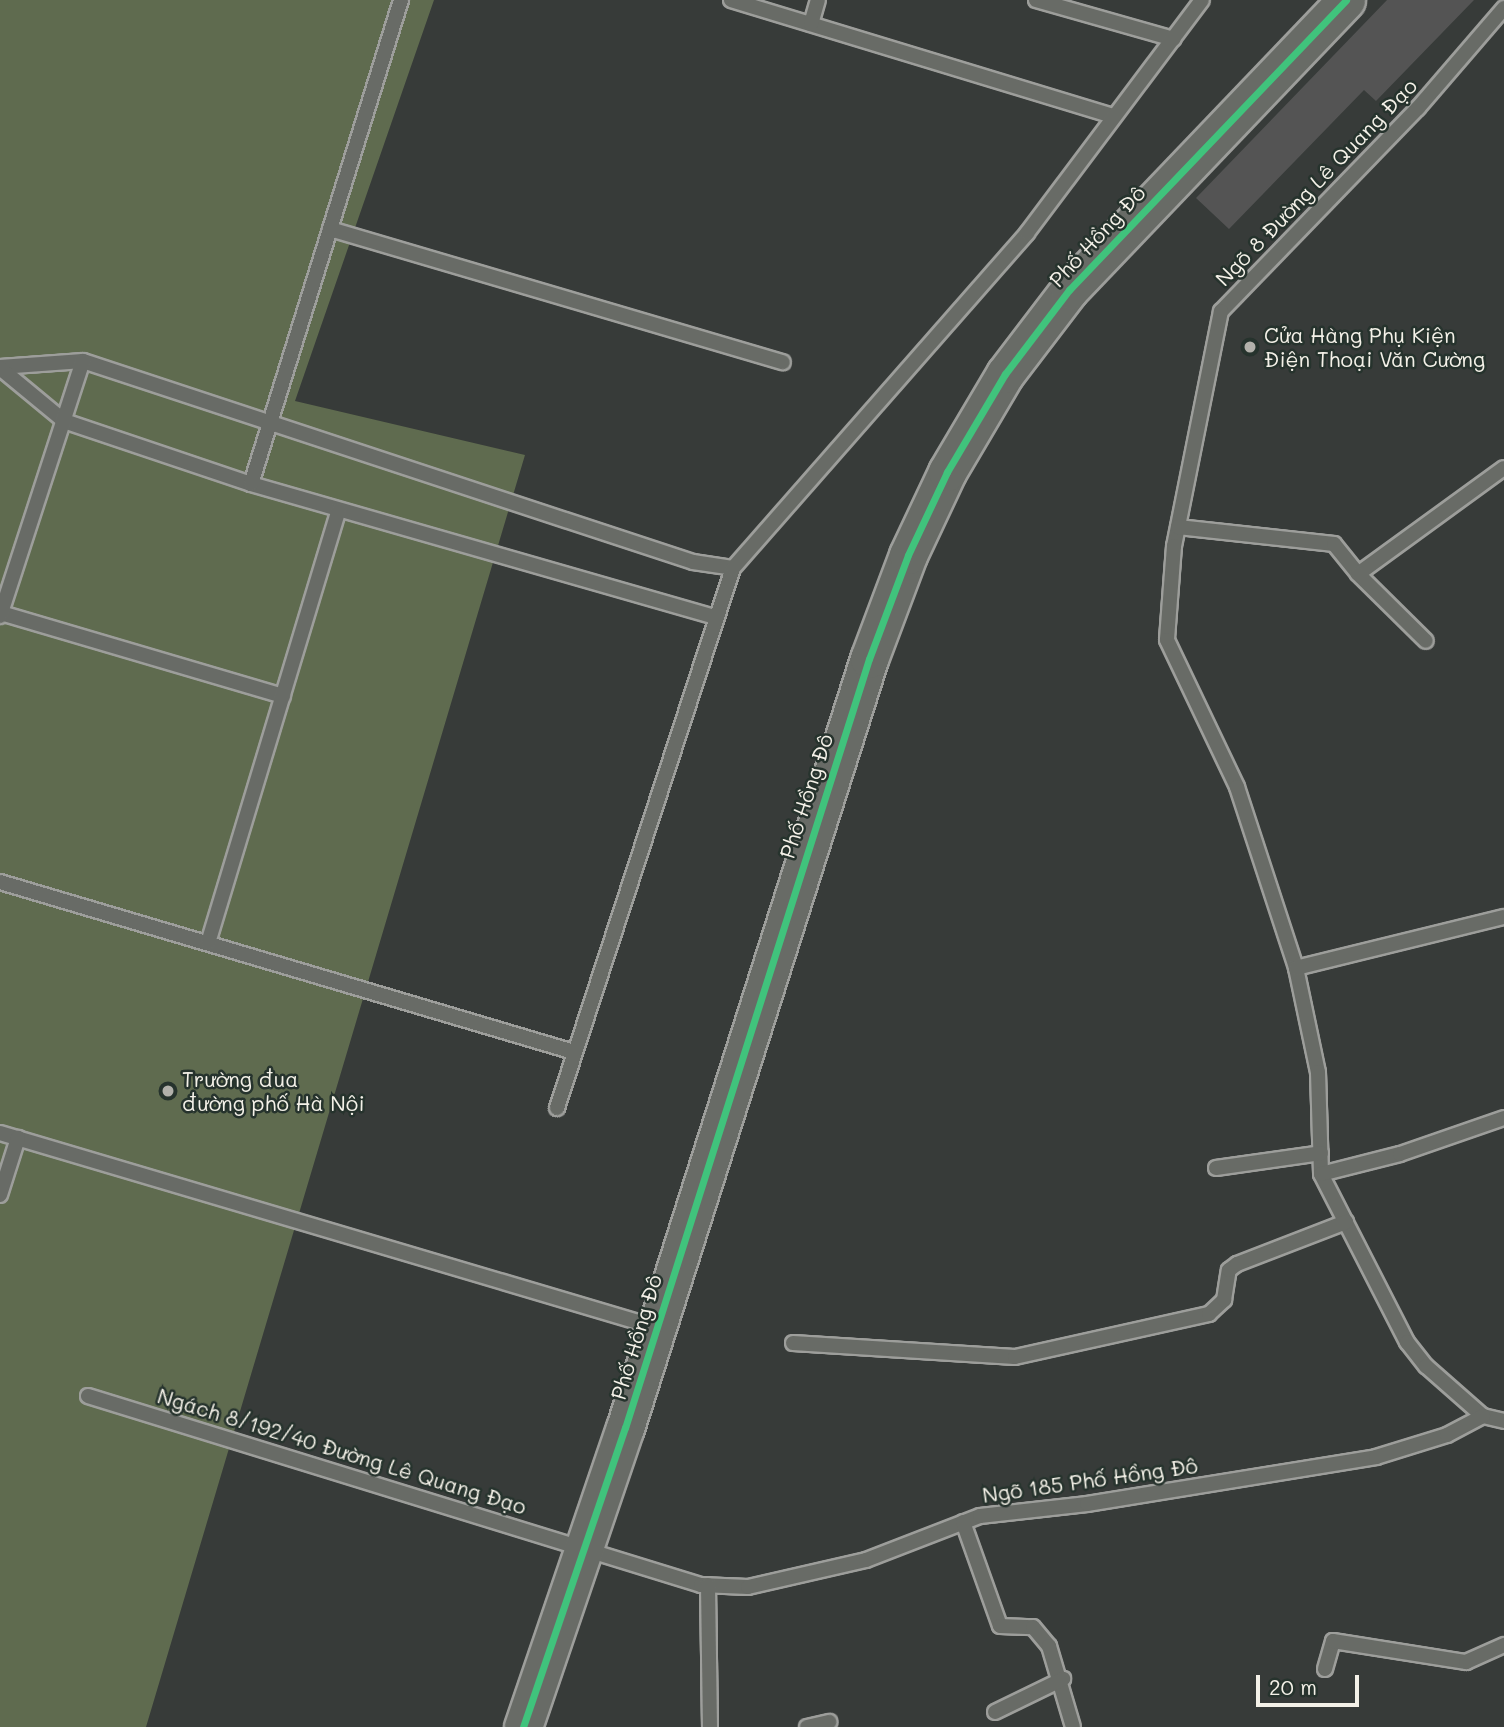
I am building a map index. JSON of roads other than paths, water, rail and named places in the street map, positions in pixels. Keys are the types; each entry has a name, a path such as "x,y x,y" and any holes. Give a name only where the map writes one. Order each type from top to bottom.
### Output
{"street":[{"name":"Phố Hồng Đô","path":"523,1727 656,1327 869,659 908,555 947,472 1005,374 1069,290 1346,0"}],"lane":[{"path":"251,484 401,0"},
{"path":"731,0 1114,116"},
{"path":"811,24 818,0"},
{"path":"1036,0 1174,39"},
{"path":"557,1108 733,568 1027,233 1202,0"},
{"name":"Ngõ 8 Đường Lê Quang Đạo","path":"1321,1174 1318,1072 1296,968 1237,787 1167,640 1178,527 1221,311 1418,108 1504,8"},
{"path":"330,229 783,362"},
{"path":"0,368 83,361 271,419 680,557 733,568"},
{"path":"83,361 1,615 283,696"},
{"path":"0,368 64,421 251,484 715,617"},
{"path":"1358,574 1504,468"},
{"path":"208,943 339,510"},
{"path":"1178,527 1334,544 1358,574 1426,641"},
{"path":"0,882 574,1052"},
{"path":"1296,968 1504,917"},
{"path":"1504,1118 1400,1154 1321,1174 1407,1342 1426,1366 1483,1416 1504,1421"},
{"path":"0,1133 656,1327"},
{"path":"0,1195 18,1138"},
{"path":"1216,1168 1321,1153"},
{"path":"793,1343 1015,1357 1209,1314 1224,1300 1230,1270 1237,1264 1346,1222"},
{"name":"Ngách 8/192/40 Đường Lê Quang Đạo","path":"88,1396 584,1547"},
{"name":"Ngõ 185 Phố Hồng Đô","path":"584,1547 708,1585 748,1587 830,1570 980,1516 1087,1504 1376,1457 1447,1435 1483,1416"},
{"path":"963,1522 1000,1626 1023,1625 1040,1632 1063,1679 1073,1727"},
{"path":"708,1585 710,1727"},
{"path":"1325,1668 1333,1641 1466,1662 1504,1645"},
{"path":"995,1712 1063,1679"},
{"path":"807,1727 829,1722"}],"place":[{"name":"Cửa Hàng Phụ Kiện Điện Thoại Văn Cường","path":"1250,347"},
{"name":"Trường đua đường phố Hà Nội","path":"168,1091"}]}
